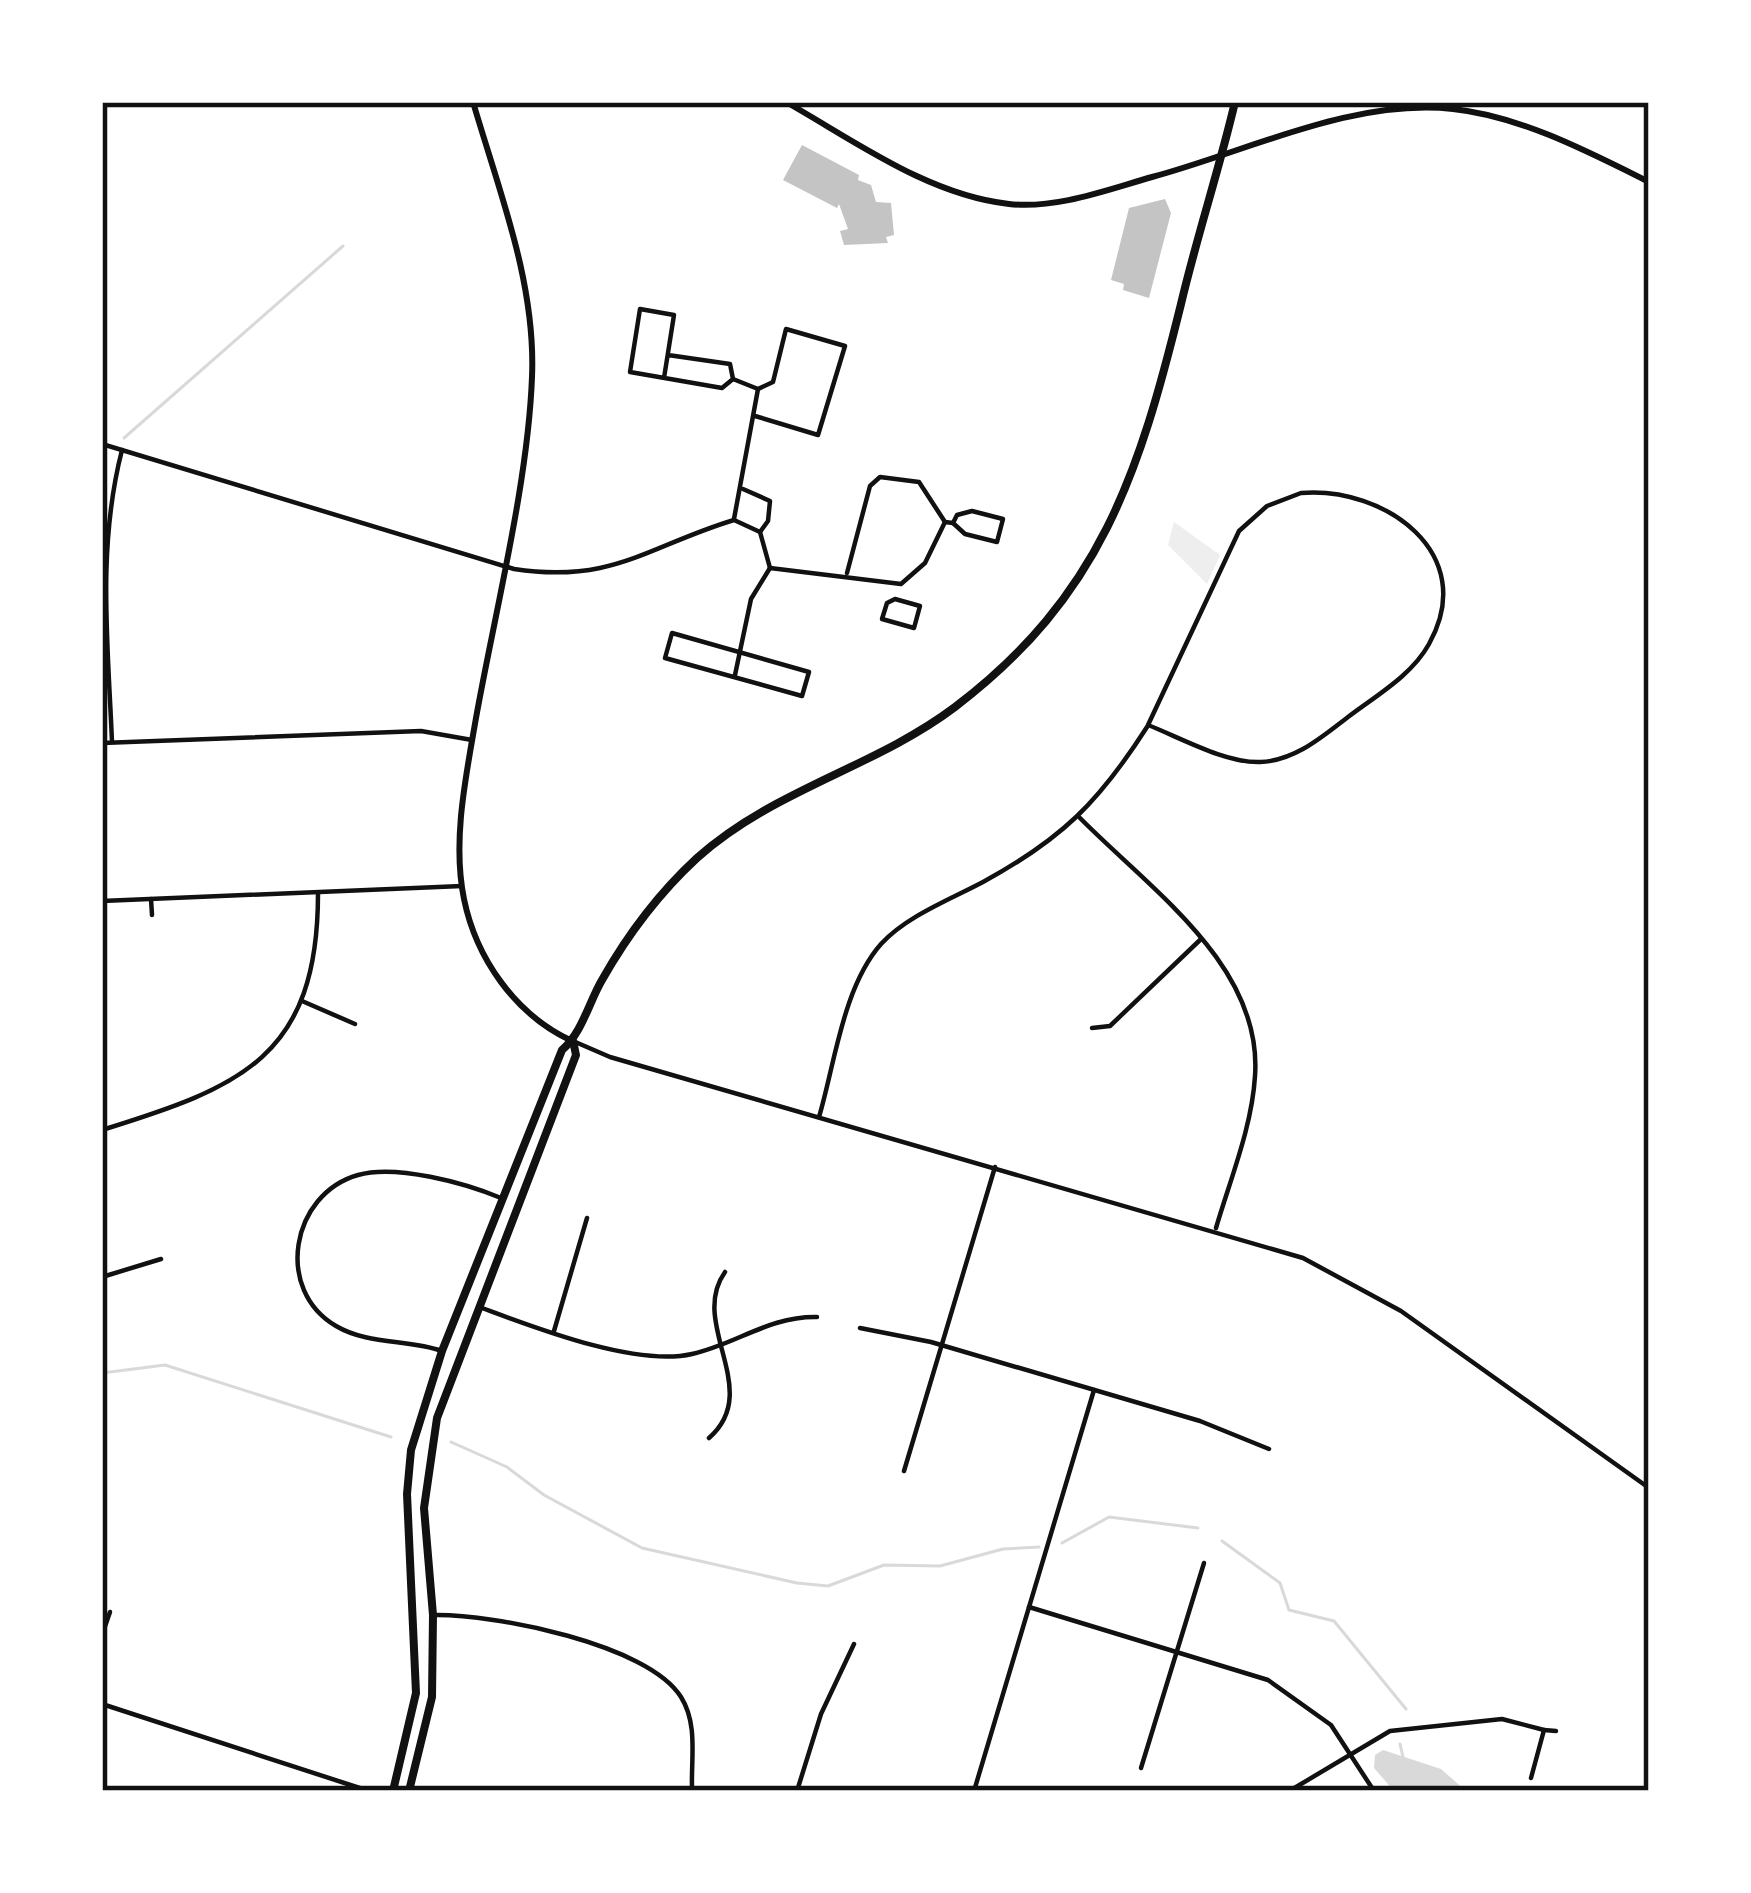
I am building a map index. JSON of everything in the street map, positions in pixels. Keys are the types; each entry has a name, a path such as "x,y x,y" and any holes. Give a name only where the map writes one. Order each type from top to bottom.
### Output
{"main road":[{"path":"393,1791 416,1693 407,1494 411,1450 442,1351 562,1050 573,1041 600,982 639,921 698,857 770,804 907,738 952,709 998,671 1069,592 1117,512 1144,447 1235,102"},
{"path":"409,1791 432,1697 433,1615 424,1533 428,1470 444,1396 576,1055 573,1041"}],"street":[{"path":"473,102 517,252 532,339 529,406 462,809 461,886 476,938 501,982 531,1015 610,1057 1303,1258 1373,1293 1649,1488"},
{"path":"786,102 945,188 1008,204 1068,200 1371,115 1453,109 1530,130 1649,182"},
{"path":"664,378 674,315 640,309 629,372 722,388 733,379"},
{"path":"755,416 818,435 845,346 786,329 777,377 758,389"},
{"path":"668,355 730,364 733,379"},
{"path":"733,379 758,389"},
{"path":"734,520 758,389"},
{"path":"102,444 503,566 544,574 596,571 663,551 734,520 760,532 770,568 751,599 734,677"},
{"path":"112,742 104,559 110,498 122,450"},
{"path":"770,568 894,585 925,563 949,522 957,515 972,511 1003,519 997,542 965,534 949,522 919,482 880,477 866,497 847,576"},
{"path":"743,490 770,501 768,521 760,532"},
{"path":"819,1117 860,980 882,944 907,923 1050,843 1080,818 1148,725 1231,544 1267,506 1301,493 1342,494 1396,513 1426,544 1442,594 1431,640 1412,667 1320,738 1286,757 1253,762 1148,725"},
{"path":"894,585 895,599"},
{"path":"895,599 920,606 914,628 882,620 887,603 895,599"},
{"path":"672,633 809,671 802,696 734,677 665,658 672,633"},
{"path":"102,743 422,730 472,740"},
{"path":"1080,818 1200,940 1234,981 1249,1017 1256,1059 1249,1112 1216,1230"},
{"path":"102,901 461,886"},
{"path":"102,1130 188,1104 235,1080 267,1053 302,1001 315,953 319,892"},
{"path":"152,898 152,915"},
{"path":"1092,1028 1111,1026 1200,940"},
{"path":"302,1001 355,1024"},
{"path":"904,1471 995,1167"},
{"path":"442,1351 356,1335 325,1319 308,1298 298,1273 304,1223 332,1186 366,1173 394,1173 502,1198"},
{"path":"554,1331 586,1218"},
{"path":"102,1277 161,1258"},
{"path":"709,1438 725,1424 730,1409 723,1344 712,1304 725,1272"},
{"path":"477,1306 554,1331 666,1357 723,1344 766,1323 817,1317"},
{"path":"860,1328 942,1346 1216,1426 1269,1449"},
{"path":"974,1791 1094,1390"},
{"path":"1141,1768 1204,1563"},
{"path":"1029,1607 1268,1681 1319,1715 1350,1750 1374,1791"},
{"path":"102,1635 110,1612"},
{"path":"433,1615 497,1618 653,1668 687,1708 692,1787"},
{"path":"797,1791 821,1714 854,1644"},
{"path":"102,1704 370,1791"},
{"path":"1291,1790 1376,1735 1426,1725 1502,1719 1556,1730"},
{"path":"1531,1778 1544,1730"},
{"path":"666,1791 692,1787 718,1791"}],"shaded area":[{"path":"1174,522 1220,555 1207,584 1168,545"},
{"path":"1383,1750 1441,1769 1466,1791 1394,1791 1374,1768 1375,1755"}],"building":[{"path":"802,145 859,175 858,180 871,185 876,202 891,203 894,235 886,237 888,243 844,245 840,231 848,229 839,204 837,208 783,180"},
{"path":"1165,199 1171,213 1149,298 1123,290 1124,284 1111,280 1129,208"}],"waterway":[{"path":"124,438 343,246"},
{"path":"102,1373 165,1365 391,1437"},
{"path":"451,1442 507,1467 544,1495 642,1548 797,1583 828,1586 884,1565 940,1566 1003,1549 1039,1547"},
{"path":"1062,1543 1109,1517 1198,1528"},
{"path":"1222,1541 1280,1583 1289,1610 1334,1621 1406,1709"},
{"path":"1400,1744 1403,1757"}]}
